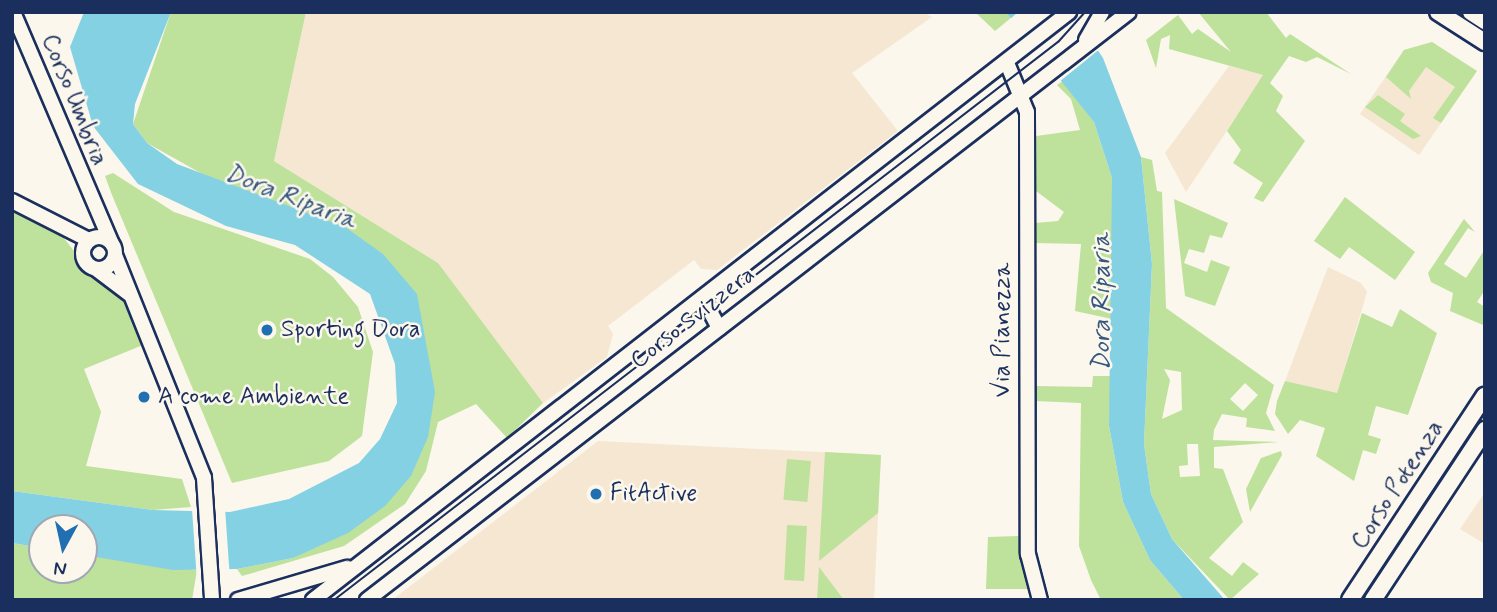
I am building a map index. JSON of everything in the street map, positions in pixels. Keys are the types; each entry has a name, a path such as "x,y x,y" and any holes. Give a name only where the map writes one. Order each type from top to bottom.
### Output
{"main road":[{"path":"1438,12 1485,42"},
{"path":"1471,12 1485,21"},
{"name":"Corso Potenza","path":"1350,600 1485,395"},
{"name":"Corso Potenza","path":"1373,600 1485,430"}],"street":[{"name":"Corso Umbria","path":"13,12 92,206 113,249 207,495 213,574 212,600"},
{"name":"Corso Svizzera","path":"313,600 1028,47 1069,12"},
{"name":"Corso Svizzera","path":"367,600 1048,74 1095,32 1102,12"},
{"path":"1095,32 1129,12"},
{"name":"Via Pianezza","path":"1007,63 1024,93 1028,554 1040,600"},
{"path":"12,201 58,227 113,249 110,265 96,269"},
{"name":"Corso Umbria","path":"92,206 92,239"},
{"path":"58,227 96,269 129,294"},
{"path":"83,254 92,239"},
{"path":"703,298 719,328"},
{"name":"Corso Svizzera","path":"238,600 359,564"}],"shaded area":[{"path":"306,12 923,12 932,17 852,73 898,131 717,270 701,269 694,260 608,326 613,334 607,357 542,404 438,263 274,161"},
{"path":"1432,42 1477,71 1419,155 1360,114 1404,50"},
{"path":"1229,66 1264,75 1186,192 1165,153"},
{"path":"1328,267 1361,283 1367,292 1337,394 1285,381"},
{"path":"598,441 881,455 874,600 392,600"},
{"path":"1485,492 1485,544 1460,529"}],"green space":[{"path":"171,12 306,12 274,161 438,263 543,403 507,438 476,404 438,422 426,471 405,504 344,546 242,576 237,569 293,558 411,476 417,294 147,143 133,124"},
{"path":"975,12 1006,12 1012,17 995,31"},
{"path":"1198,12 1266,12 1286,38 1290,34 1351,74 1317,57 1306,62 1289,56 1270,83 1283,96 1276,111 1305,141 1263,202 1254,198 1263,183 1233,163 1241,150 1227,131 1263,75 1169,49 1170,35 1161,39 1156,68 1146,40 1178,15 1192,34 1198,29 1231,52"},
{"path":"1432,42 1477,71 1441,123 1433,118 1455,87 1426,67 1409,91 1411,99 1386,77 1404,50"},
{"path":"1063,81 1094,122 1112,178 1112,319 1075,311 1081,244 1035,243 1035,223 1058,221 1064,212 1036,191 1036,136 1080,130 1071,99 1057,85"},
{"path":"1378,95 1405,114 1400,121 1421,136 1413,139 1365,107"},
{"path":"1141,157 1152,160 1157,191 1162,192 1166,308 1274,385 1266,413 1275,431 1246,427 1247,418 1222,414 1214,430 1213,440 1278,442 1214,447 1214,468 1223,469 1243,522 1209,558 1232,576 1243,562 1259,574 1230,600 1172,539 1151,494 1144,444 1152,264","holes":["1164,369 1181,372 1182,410 1162,419 1170,380","1245,383 1258,395 1243,411 1230,399","1187,444 1198,444 1200,476 1180,477 1179,466 1188,465"]},
{"name":"Sporting Dora","path":"113,173 174,212 310,259 333,277 358,307 373,352 362,436 329,461 232,483 112,195 105,176"},
{"path":"1345,197 1415,252 1395,280 1349,247 1340,259 1314,241"},
{"path":"1174,199 1228,223 1222,238 1210,235 1204,253 1189,249 1184,263 1207,272 1211,260 1230,267 1215,306 1185,296"},
{"path":"12,209 63,237 89,270 117,284 143,345 84,369 101,412 86,466 182,479 191,507 153,510 12,491"},
{"path":"1464,219 1475,232 1468,228 1444,264 1466,278 1485,249 1485,290 1477,302 1485,307 1483,325 1450,311 1453,293 1431,282 1428,273"},
{"path":"1400,309 1437,333 1408,415 1376,406 1368,435 1381,439 1376,454 1363,450 1354,481 1316,456 1325,428 1300,420 1288,434 1275,414 1277,401 1285,381 1337,393 1362,313 1392,327"},
{"path":"1093,376 1111,376 1109,426 1123,502 1150,560 1184,600 1101,600 1091,580 1079,546 1081,403 1035,401 1035,386 1092,387"},
{"path":"1281,451 1282,455 1250,512 1246,489 1261,458"},
{"path":"825,452 881,455 878,513 819,561"},
{"path":"787,459 811,461 807,502 783,500"},
{"path":"787,525 807,526 804,581 784,580"},
{"path":"1021,536 1027,589 986,589 988,537"},
{"path":"12,543 28,546 28,584 98,584 98,557 197,570 192,600 12,600"},
{"path":"819,567 844,600 817,600"}],"water":[{"path":"84,12 171,12 135,104 133,124 147,143 177,164 345,227 383,254 417,294 435,392 428,437 411,476 385,506 348,533 293,558 237,569 173,570 98,557 98,514 28,514 28,546 12,543 12,491 153,510 230,512 289,499 359,463 380,439 397,403 395,364 370,294 295,245 226,226 138,184 93,126 70,47"},
{"path":"1006,12 1072,12 1103,58 1141,157 1152,264 1144,444 1151,494 1172,539 1225,600 1184,600 1150,560 1123,502 1109,426 1112,178 1094,122"}],"pier":[{"path":"1018,12 1076,12 1101,48 1059,82 1009,20"},
{"path":"225,508 229,572 197,574 192,510"}],"tram line":[{"path":"334,600 1059,41 1085,12"}],"place":[{"name":"Sporting Dora","path":"267,330"},
{"name":"A come Ambiente","path":"144,397"},
{"name":"FitActive","path":"596,494"}],"water label":[{"name":"Dora Riparia","path":"290,198"},
{"name":"Dora Riparia","path":"1103,302"}]}
